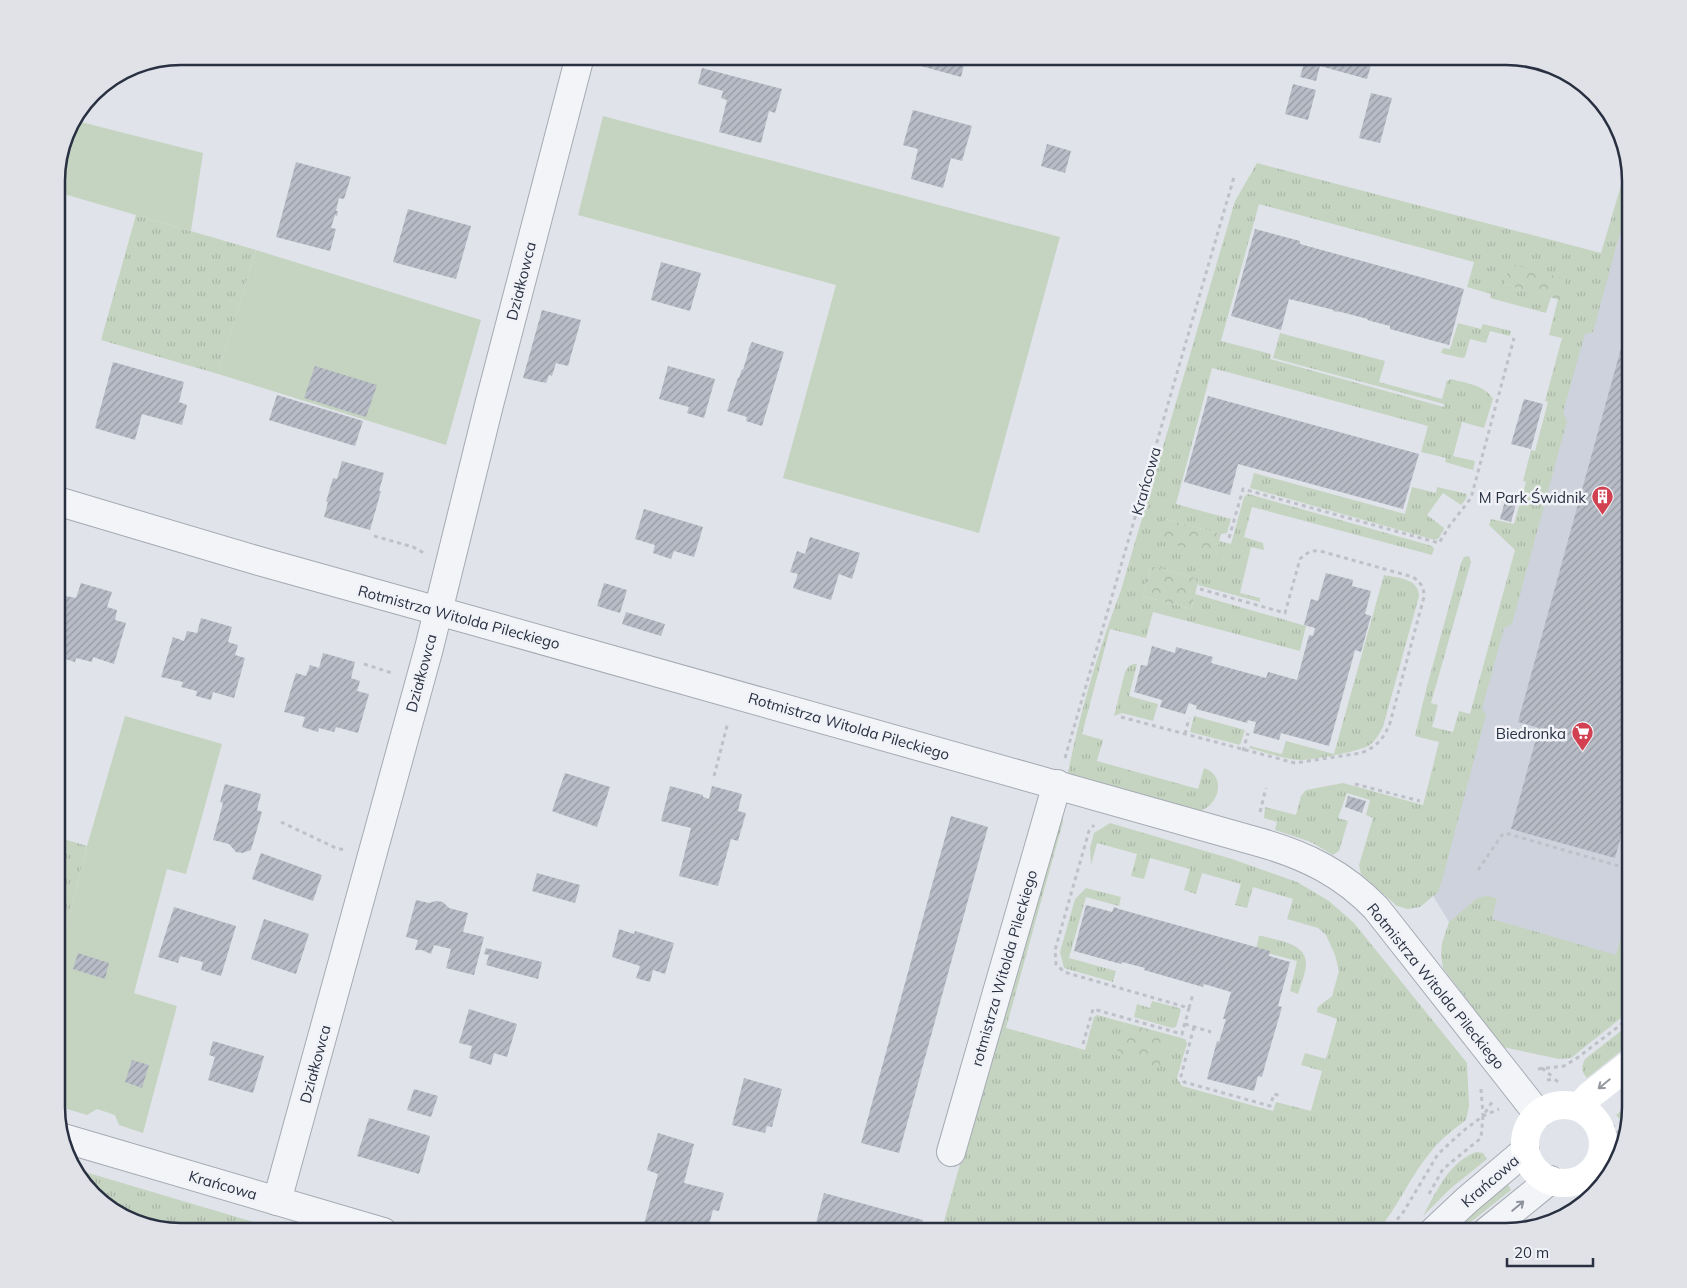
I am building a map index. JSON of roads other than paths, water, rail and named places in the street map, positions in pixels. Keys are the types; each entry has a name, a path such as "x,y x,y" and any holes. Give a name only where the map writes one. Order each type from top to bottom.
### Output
{"street":[{"name":"Działkowca","path":"277,1201 429,648 537,217 578,65"},
{"name":"Rotmistrza Witolda Pileckiego","path":"65,504 259,561 1282,848 1331,871 1348,883 1376,908 1538,1114"},
{"name":"rotmistrza Witolda Pileckiego","path":"950,1152 1057,784"},
{"path":"1580,1106 1589,1096 1622,1070"},
{"path":"1557,1105 1580,1106 1596,1120 1604,1140 1614,1146 1597,1165 1592,1183 1569,1183 1550,1180 1539,1173 1530,1163 1526,1151 1526,1135 1529,1127 1538,1114 1547,1108 1557,1105"},
{"name":"Krańcowa","path":"70,1140 353,1223"},
{"name":"Krańcowa","path":"1443,1223 1526,1151"},
{"path":"1497,1223 1550,1180"}],"place":[{"name":"M Park Świdnik","path":"1602,516"},
{"name":"Biedronka","path":"1582,752"}]}
